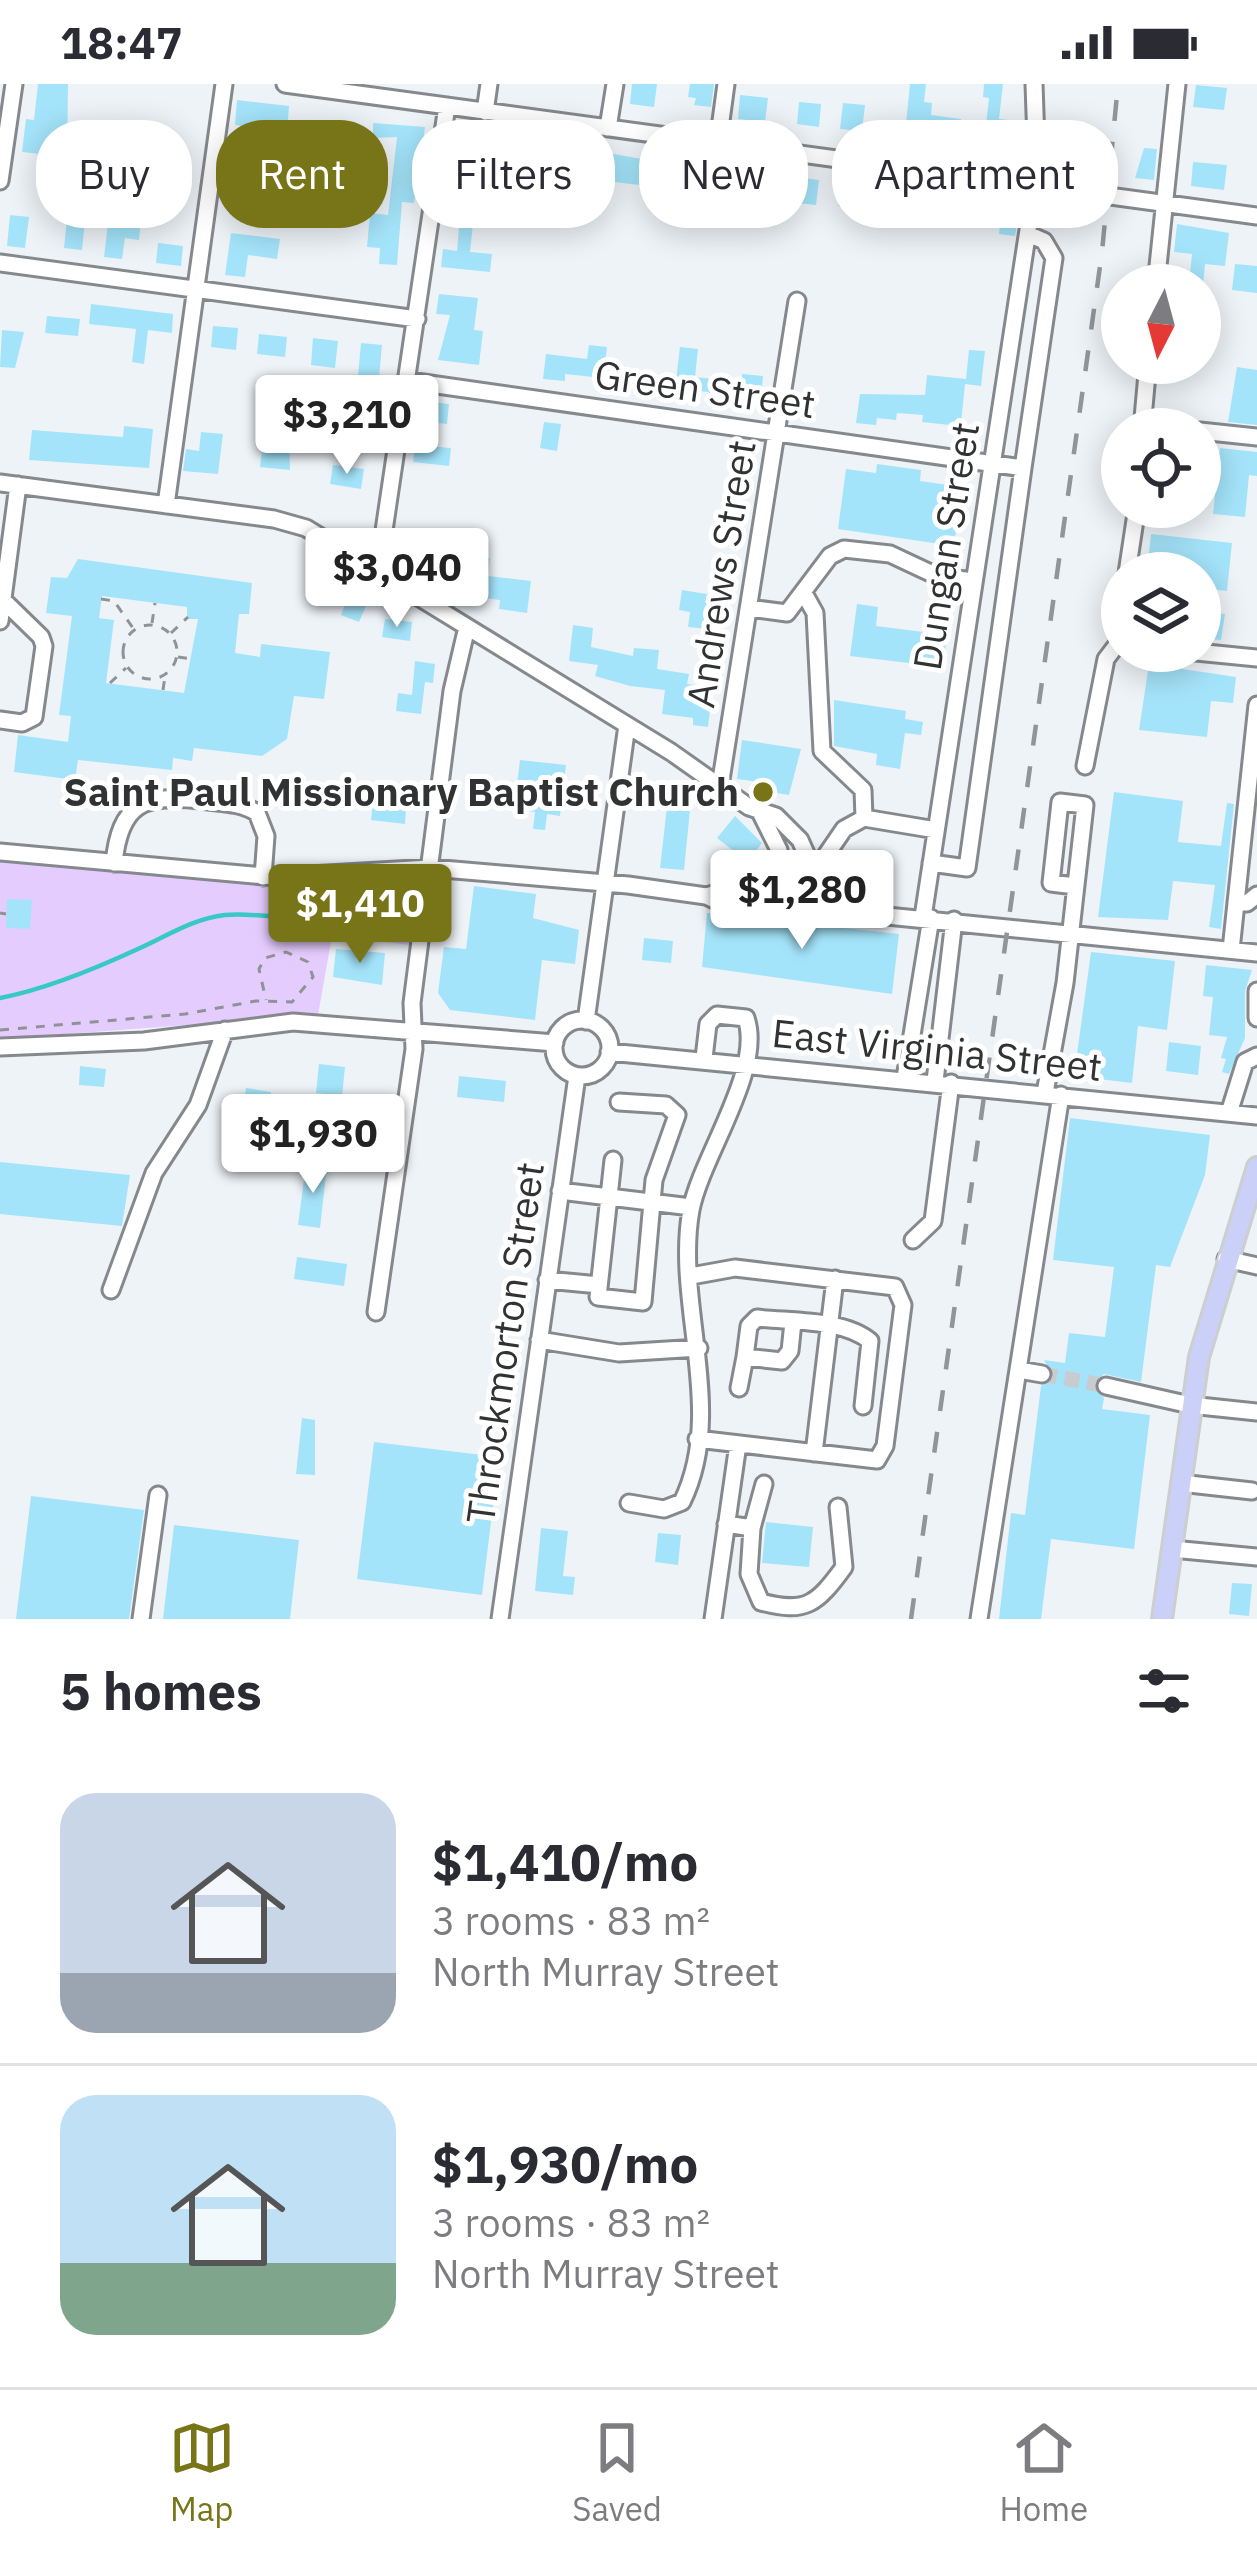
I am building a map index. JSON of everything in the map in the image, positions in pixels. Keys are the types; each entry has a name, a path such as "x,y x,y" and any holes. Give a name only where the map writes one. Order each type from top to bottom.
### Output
{"main road":[{"path":"1162,1619 1190,1405 1226,1258 1257,1167"}],"street":[{"path":"0,181 14,84"},
{"path":"166,505 224,84"},
{"path":"285,84 546,120"},
{"path":"485,112 488,84"},
{"path":"609,120 615,84"},
{"path":"722,120 727,84"},
{"name":"Dungan Street","path":"1034,84 1034,120"},
{"path":"1158,264 1177,84"},
{"path":"378,571 447,106"},
{"path":"1118,197 1257,216"},
{"name":"Dungan Street","path":"905,1078 936,830 1029,228"},
{"path":"932,863 968,868 1054,257 1044,241 1028,234"},
{"path":"0,263 417,319"},
{"name":"Andrews Street","path":"720,787 797,301"},
{"name":"Green Street","path":"409,381 1023,468"},
{"path":"1221,433 1257,437"},
{"path":"0,482 295,523 627,725 761,814 776,816 819,866 881,912"},
{"path":"0,621 18,485"},
{"path":"749,608 787,613 806,595 830,556 844,549 890,554 940,577 974,581"},
{"path":"806,595 814,613 822,751 861,784 864,818"},
{"path":"0,720 22,723 34,717 44,646 37,632 2,599"},
{"path":"376,1312 402,1150 414,1031 412,1003 452,691 467,627"},
{"path":"1221,654 1257,658"},
{"path":"1085,766 1103,672"},
{"path":"1231,950 1249,904 1257,705"},
{"path":"586,1021 627,725"},
{"path":"114,862 117,835 129,815 148,801 170,797 241,805 257,813 266,836 263,877"},
{"path":"979,1619 1019,1370 1053,1094 1084,805 1060,802 1051,883 1075,886"},
{"path":"761,814 789,899"},
{"path":"706,896 819,866 844,829 864,818 936,830"},
{"path":"0,852 263,877 431,868 602,883 706,896 732,904 789,899 839,911 1257,953"},
{"path":"814,903 827,888 819,866"},
{"path":"913,1240 933,1221 954,920"},
{"path":"1257,991 1257,1018"},
{"path":"629,1504 664,1509 682,1502 698,1439 699,1348 691,1276 691,1207 746,1063 746,1018 717,1015 709,1024 704,1058"},
{"path":"586,1021 602,1029 609,1052 600,1070 577,1076 559,1065 555,1042 568,1024 586,1021"},
{"path":"0,1047 144,1041 312,1022 555,1042"},
{"path":"111,1290 154,1173 198,1105 225,1030"},
{"name":"East Virginia Street","path":"609,1052 1257,1116"},
{"path":"1228,1113 1245,1062 1257,1056"},
{"name":"Throckmorton Street","path":"503,1619 577,1076"},
{"path":"613,1160 598,1297 643,1302 650,1203 677,1115 666,1105 620,1102"},
{"path":"560,1191 691,1207"},
{"path":"1226,1258 1257,1266"},
{"path":"691,1276 735,1268 895,1286 903,1305 886,1446 877,1460 698,1439"},
{"path":"814,1453 835,1279"},
{"path":"547,1280 599,1285"},
{"path":"740,1388 749,1326 757,1318 857,1330 871,1341 863,1406"},
{"path":"745,1357 782,1361 790,1352 793,1322"},
{"path":"539,1340 620,1353 699,1348"},
{"path":"1019,1370 1042,1374"},
{"path":"1106,1386 1190,1405 1257,1412"},
{"path":"713,1619 738,1444"},
{"path":"1180,1483 1252,1491"},
{"path":"764,1484 752,1528 748,1574 760,1602 792,1610 822,1597 844,1567 838,1507"},
{"path":"141,1619 158,1495"},
{"path":"726,1524 752,1528"},
{"path":"1172,1549 1257,1557"}],"path":[{"path":"101,599 114,601 134,630"},
{"path":"152,625 154,603"},
{"path":"170,634 188,617"},
{"path":"163,690 165,674 176,657 170,634 152,625 134,630 123,645 127,667 147,679 165,674"},
{"path":"176,657 194,659"},
{"path":"110,683 127,667"},
{"path":"0,1030 297,1000 313,977 308,962 286,952 265,958 259,969 266,1000"}],"shaded area":[{"path":"0,860 280,886 412,877 419,895 411,945 332,936 318,1015 0,1039"}],"building":[{"path":"38,84 68,84 68,120 36,120 36,154 22,152 26,119 34,120"},
{"path":"632,84 657,84 654,107 630,104"},
{"path":"690,84 714,84 711,107 694,105 696,98 688,97"},
{"path":"910,84 926,84 924,102 932,103 931,115 961,119 961,120 906,120"},
{"path":"984,84 1003,84 999,119 1009,120 987,120 989,98 983,97"},
{"path":"1196,85 1227,88 1224,110 1193,107"},
{"path":"740,95 768,98 765,120 738,119"},
{"path":"237,100 289,106 288,120 235,120"},
{"path":"799,102 821,104 819,127 797,120"},
{"path":"843,103 865,105 863,120 841,120"},
{"path":"388,124 412,126 412,203 402,202 397,265 379,264 380,248 367,247 369,228 388,228 397,137 388,137"},
{"path":"1144,148 1157,149 1154,180 1135,178"},
{"path":"615,154 639,158 639,185 615,182"},
{"path":"1193,162 1227,165 1224,190 1191,186"},
{"path":"808,179 819,180 816,205 808,204"},
{"path":"10,215 29,217 25,248 7,246"},
{"path":"1177,224 1229,233 1225,266 1191,264 1192,254 1174,252"},
{"path":"66,228 84,228 82,250 64,248"},
{"path":"107,228 140,228 139,240 125,238 122,259 104,257"},
{"path":"459,228 473,228 470,252 492,254 490,272 441,267 443,249 457,251"},
{"path":"1000,228 1016,228 1015,236 999,234"},
{"path":"231,233 280,239 277,259 248,255 245,277 225,275"},
{"path":"158,243 183,246 181,266 156,263"},
{"path":"1235,264 1257,266 1257,293 1232,290"},
{"path":"439,294 478,298 474,330 483,331 479,365 438,360 450,315 436,314"},
{"path":"91,304 173,314 172,333 148,330 144,364 132,362 136,329 89,324"},
{"path":"47,316 80,319 78,336 45,333"},
{"path":"213,326 238,328 236,350 211,347"},
{"path":"2,330 24,332 15,368 0,367"},
{"path":"259,334 287,337 285,357 257,354"},
{"path":"313,338 338,341 335,368 311,365"},
{"path":"361,343 382,345 379,378 358,376"},
{"path":"589,345 607,347 603,378 565,374 565,381 543,379 546,354 587,359"},
{"path":"680,347 698,349 695,377 742,382 742,374 763,376 761,401 728,397 727,405 708,403 709,392 675,389"},
{"path":"969,350 985,351 981,386 965,384 960,433 950,432 950,425 922,422 923,415 897,413 896,420 877,418 876,425 856,423 860,394 925,395 927,375 966,379"},
{"path":"1237,367 1257,370 1257,425 1228,422"},
{"path":"421,401 449,404 447,424 418,421"},
{"path":"544,422 561,424 557,451 540,448"},
{"path":"124,426 153,429 149,468 29,460 32,430 123,437"},
{"path":"340,428 370,431 368,449 339,446"},
{"path":"201,432 223,434 218,474 183,471 186,449 199,451"},
{"path":"264,434 289,437 290,470 260,467"},
{"path":"415,445 451,448 449,466 413,462"},
{"path":"1221,448 1257,452 1257,476 1249,475 1245,517 1221,515"},
{"path":"877,464 921,470 920,481 962,487 954,546 838,529 846,469 876,473"},
{"path":"333,465 364,469 361,489 330,484"},
{"path":"1151,534 1232,543 1227,591 1221,590 1221,552 1149,552"},
{"path":"467,556 490,558 488,576 531,581 527,613 499,609 500,600 462,595"},
{"path":"78,559 252,583 249,614 239,614 235,653 260,657 261,644 330,652 324,699 294,696 287,739 262,756 194,748 192,761 173,758 172,770 78,760 75,780 14,772 18,735 68,742 71,716 59,715 72,616 46,613 51,577 67,578","holes":["102,596 187,607 187,619 198,619 184,693 106,683 114,620 99,618"]},
{"path":"353,584 372,592 359,622 341,615"},
{"path":"682,590 725,597 723,611 711,609 708,629 688,627 690,612 679,610"},
{"path":"857,604 878,607 876,626 947,635 943,667 850,656"},
{"path":"385,619 412,622 410,641 382,637"},
{"path":"573,625 593,628 591,647 633,656 634,648 659,650 657,669 689,674 687,684 713,687 708,727 693,725 693,718 662,714 665,690 595,676 598,665 569,661"},
{"path":"415,661 435,664 433,683 425,682 421,714 396,711 398,693 412,695"},
{"path":"1148,672 1236,677 1233,703 1211,701 1207,737 1139,730"},
{"path":"834,700 906,711 905,719 923,722 921,735 905,733 900,769 876,765 877,754 834,746"},
{"path":"742,740 801,749 789,795 759,790 760,782 737,779"},
{"path":"520,760 566,765 560,816 547,814 545,830 533,829 535,812 514,809"},
{"path":"1114,792 1183,801 1178,842 1221,846 1227,803 1234,804 1221,929 1209,927 1215,885 1173,881 1168,920 1098,917"},
{"path":"668,798 691,800 684,870 660,868"},
{"path":"373,803 406,807 405,824 371,820"},
{"path":"735,816 762,843 748,862 717,838"},
{"path":"474,886 536,894 533,918 579,930 575,964 542,960 535,1020 450,1010 438,993 444,947 466,949"},
{"path":"7,899 32,900 30,929 6,928"},
{"path":"707,913 899,934 892,994 702,967"},
{"path":"644,938 673,941 671,963 642,960"},
{"path":"336,949 385,953 382,985 333,977"},
{"path":"1091,952 1175,961 1167,1030 1138,1026 1132,1083 1074,1076"},
{"path":"1206,965 1252,970 1245,991 1245,1038 1229,1074 1222,1072 1226,1059 1221,1058 1227,1037 1209,1035 1213,997 1203,996"},
{"path":"1169,1042 1201,1046 1198,1075 1166,1071"},
{"path":"319,1064 345,1067 342,1096 316,1093"},
{"path":"80,1066 106,1069 104,1087 79,1085"},
{"path":"459,1076 506,1081 504,1102 457,1097"},
{"path":"246,1088 271,1092 267,1118 242,1114"},
{"path":"1070,1118 1210,1135 1205,1175 1170,1267 1156,1265 1141,1382 1104,1374 1094,1385 1104,1398 1102,1409 1150,1415 1134,1549 1051,1539 1041,1619 999,1619 1011,1513 1025,1515 1041,1386 1053,1377 1044,1360 1065,1363 1069,1333 1105,1337 1114,1267 1053,1260"},
{"path":"0,1162 130,1175 122,1226 0,1214"},
{"path":"306,1164 327,1166 320,1228 298,1225"},
{"path":"297,1257 347,1264 344,1286 294,1279"},
{"path":"302,1418 315,1420 315,1475 296,1474"},
{"path":"374,1442 499,1457 482,1595 357,1579"},
{"path":"31,1496 144,1510 129,1619 16,1619"},
{"path":"766,1522 813,1527 809,1567 762,1563"},
{"path":"174,1525 299,1540 290,1619 163,1619"},
{"path":"541,1528 568,1531 563,1576 575,1577 573,1595 535,1591"},
{"path":"658,1533 681,1535 678,1565 655,1562"},
{"path":"1232,1583 1252,1584 1249,1616 1229,1614"}],"waterway":[{"path":"0,998 72,977 213,917 328,921 375,914 394,901 410,879"}],"tunnel":[{"path":"1042,1374 1106,1386"}],"railway":[{"path":"911,1619 1102,252 1118,84"}],"place":[{"name":"Saint Paul Missionary Baptist Church","path":"763,792"}]}
